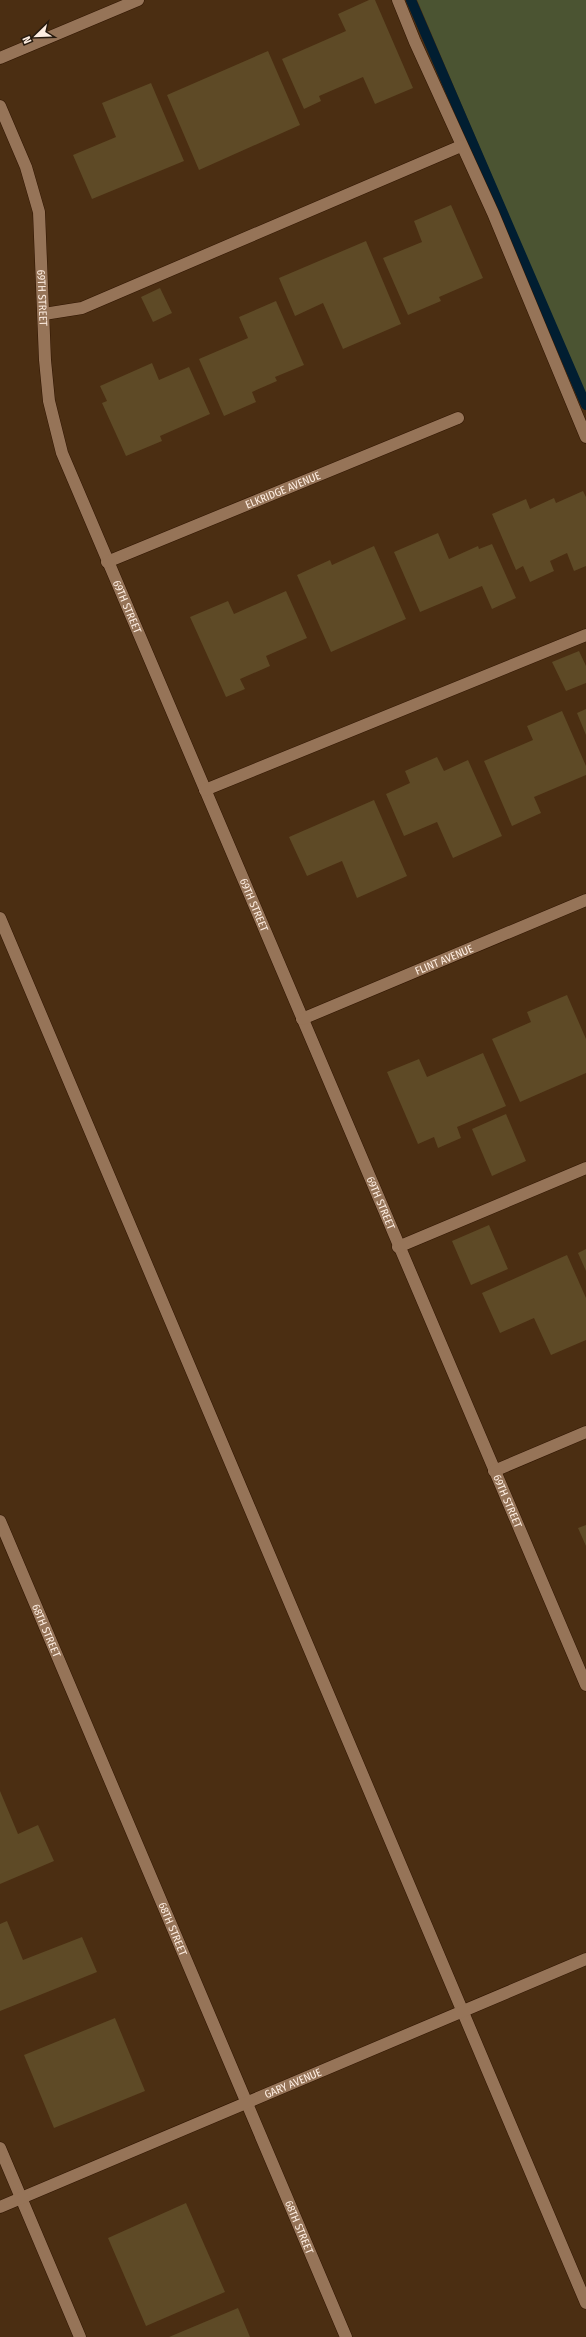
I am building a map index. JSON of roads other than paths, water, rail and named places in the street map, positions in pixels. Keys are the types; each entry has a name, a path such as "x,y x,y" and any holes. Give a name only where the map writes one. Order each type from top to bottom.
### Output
{"street":[{"path":"0,58 138,0"},
{"path":"398,0 461,146 493,213 586,437"},
{"name":"69TH STREET","path":"0,106 26,168 39,212 45,360 54,426 62,453 398,1247 586,1685"},
{"path":"44,314 82,308 461,146"},
{"name":"ELKRIDGE AVENUE","path":"108,562 458,418"},
{"path":"205,790 586,635"},
{"name":"FLINT AVENUE","path":"302,1019 586,900"},
{"path":"0,918 586,2303"},
{"path":"398,1247 586,1168"},
{"path":"494,1471 586,1432"},
{"name":"68TH STREET","path":"0,1521 248,2102 346,2337"},
{"name":"GARY AVENUE","path":"0,2207 586,1959"},
{"path":"0,2148 80,2337"}],"waterway":[{"path":"411,0 586,405"}]}
